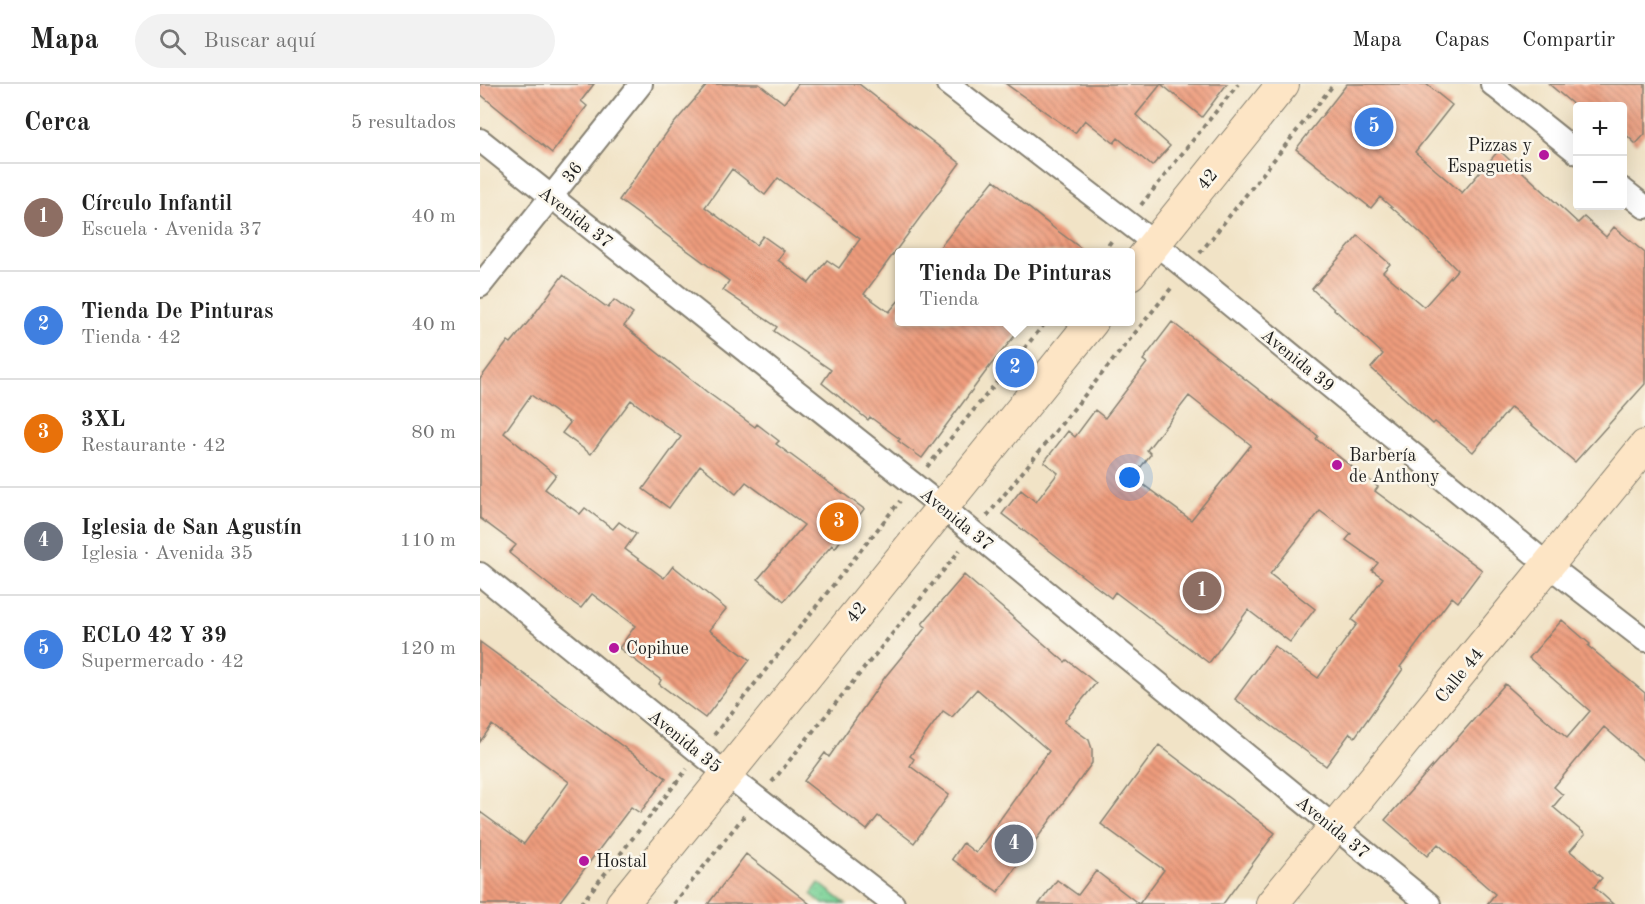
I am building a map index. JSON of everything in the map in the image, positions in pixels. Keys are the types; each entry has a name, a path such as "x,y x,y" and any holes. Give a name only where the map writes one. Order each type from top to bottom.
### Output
{"main road":[{"name":"42","path":"1135,269 1283,84"},
{"name":"42","path":"622,904 1088,326"},
{"name":"Calle 44","path":"1272,904 1645,446"}],"street":[{"name":"36","path":"480,286 641,84"},
{"name":"Avenida 39","path":"948,84 1155,243 1548,565 1645,640"},
{"path":"1492,84 1573,149"},
{"name":"Avenida 37","path":"480,140 941,506 1334,829 1429,904"},
{"path":"1627,192 1645,207"},
{"name":"Avenida 35","path":"480,574 726,774 893,904"}],"path":[{"path":"1105,248 1238,84"},
{"path":"674,904 1334,84"},
{"path":"581,904 913,484 1042,326"}],"green space":[{"path":"819,883 846,904 823,904 811,894"}],"building":[{"path":"480,84 594,84 581,101 587,106 552,153 480,94"},
{"path":"708,84 759,84 784,103 798,84 859,84 960,163 898,248 895,248 895,252 864,294 889,312 895,305 895,326 1023,326 990,366 922,458 870,417 868,420 822,383 831,370 774,331 777,327 723,290 729,281 619,200 670,128","holes":["732,169 765,195 778,178 860,239 839,268 827,260 809,283 778,260 784,251 763,236 756,245 705,207"]},
{"path":"1006,84 1161,84 1136,115 1170,146 1152,166 1118,138 1114,143 1085,120 1075,133"},
{"path":"1161,84 1227,84 1202,117"},
{"path":"1347,84 1426,84 1452,105 1415,152 1462,193 1499,150 1578,223 1584,217 1606,237 1614,227 1645,253 1645,384 1575,462 1511,407 1473,452 1435,422 1433,424 1371,368 1383,354 1312,289 1358,236 1390,264 1383,272 1424,307 1457,270 1425,237 1380,197 1371,208 1296,149"},
{"path":"1549,84 1645,84 1645,134 1636,144 1627,136 1627,102 1573,102 1573,104"},
{"path":"994,180 1081,248 939,248"},
{"path":"563,275 608,308 614,300 633,314 624,326 707,392 755,427 757,424 779,441 776,444 864,509 835,548 832,545 784,601 758,579 804,525 746,482 736,494 700,465 669,508 643,489 681,437 631,400 591,454 562,433 570,423 531,395 504,433 556,475 545,489 580,514 585,508 613,529 619,522 636,534 625,549 664,578 673,566 726,609 709,630 750,660 705,718 659,684 661,680 619,648 635,626 592,594 581,608 559,593 509,553 516,545 480,518 480,379 508,341 511,343 533,316"},
{"path":"1172,322 1318,436 1316,439 1378,487 1375,491 1482,570 1458,602 1452,597 1400,667 1403,669 1355,737 1350,733 1326,766 1235,699 1274,646 1318,678 1357,624 1352,620 1383,578 1372,570 1378,563 1346,540 1351,534 1320,511 1270,574 1315,609 1290,642 1248,610 1209,663 1115,592 1111,598 1002,514 1021,490 1036,502 1058,473 1044,462 1068,431 1075,437 1095,410 1105,418 1147,363 1143,360","holes":["1189,396 1251,445 1191,520 1133,477 1151,454 1147,450"]},
{"path":"964,575 1065,662 1067,660 1096,683 1064,722 1089,740 1092,749 1092,763 998,892 952,859 963,843 976,853 1049,751 977,689 952,717 943,711 910,756 914,759 910,766 949,795 914,843 878,816 867,830 804,781 825,753 829,757 885,677 926,627 922,624"},
{"path":"1562,620 1590,644 1588,646 1645,693 1645,762 1604,727 1554,787 1563,795 1553,807 1585,834 1570,851 1602,878 1594,887 1613,904 1487,904 1495,894 1438,844 1427,856 1385,820 1505,684 1567,738 1590,711 1529,658"},
{"path":"480,642 666,778 640,813 631,807 558,904 480,904 480,812 524,844 569,782 492,725 480,742"},
{"path":"1159,745 1275,833 1223,904 1139,904 1164,870 1101,824"},
{"path":"746,854 810,904 708,904"},
{"path":"1096,871 1139,904 1039,904 1057,880 1078,895"}],"place":[{"name":"ECLO 42 Y 39","path":"1374,127"},
{"name":"Pizzas y Espaguetis","path":"1544,155"},
{"name":"Tienda De Pinturas","path":"1015,368"},
{"name":"Barbería de Anthony","path":"1337,465"},
{"name":"3XL","path":"839,522"},
{"name":"Círculo Infantil","path":"1202,591"},
{"name":"Copihue","path":"614,648"},
{"name":"Iglesia de San Agustín","path":"1014,844"},
{"name":"Hostal","path":"584,861"}]}
